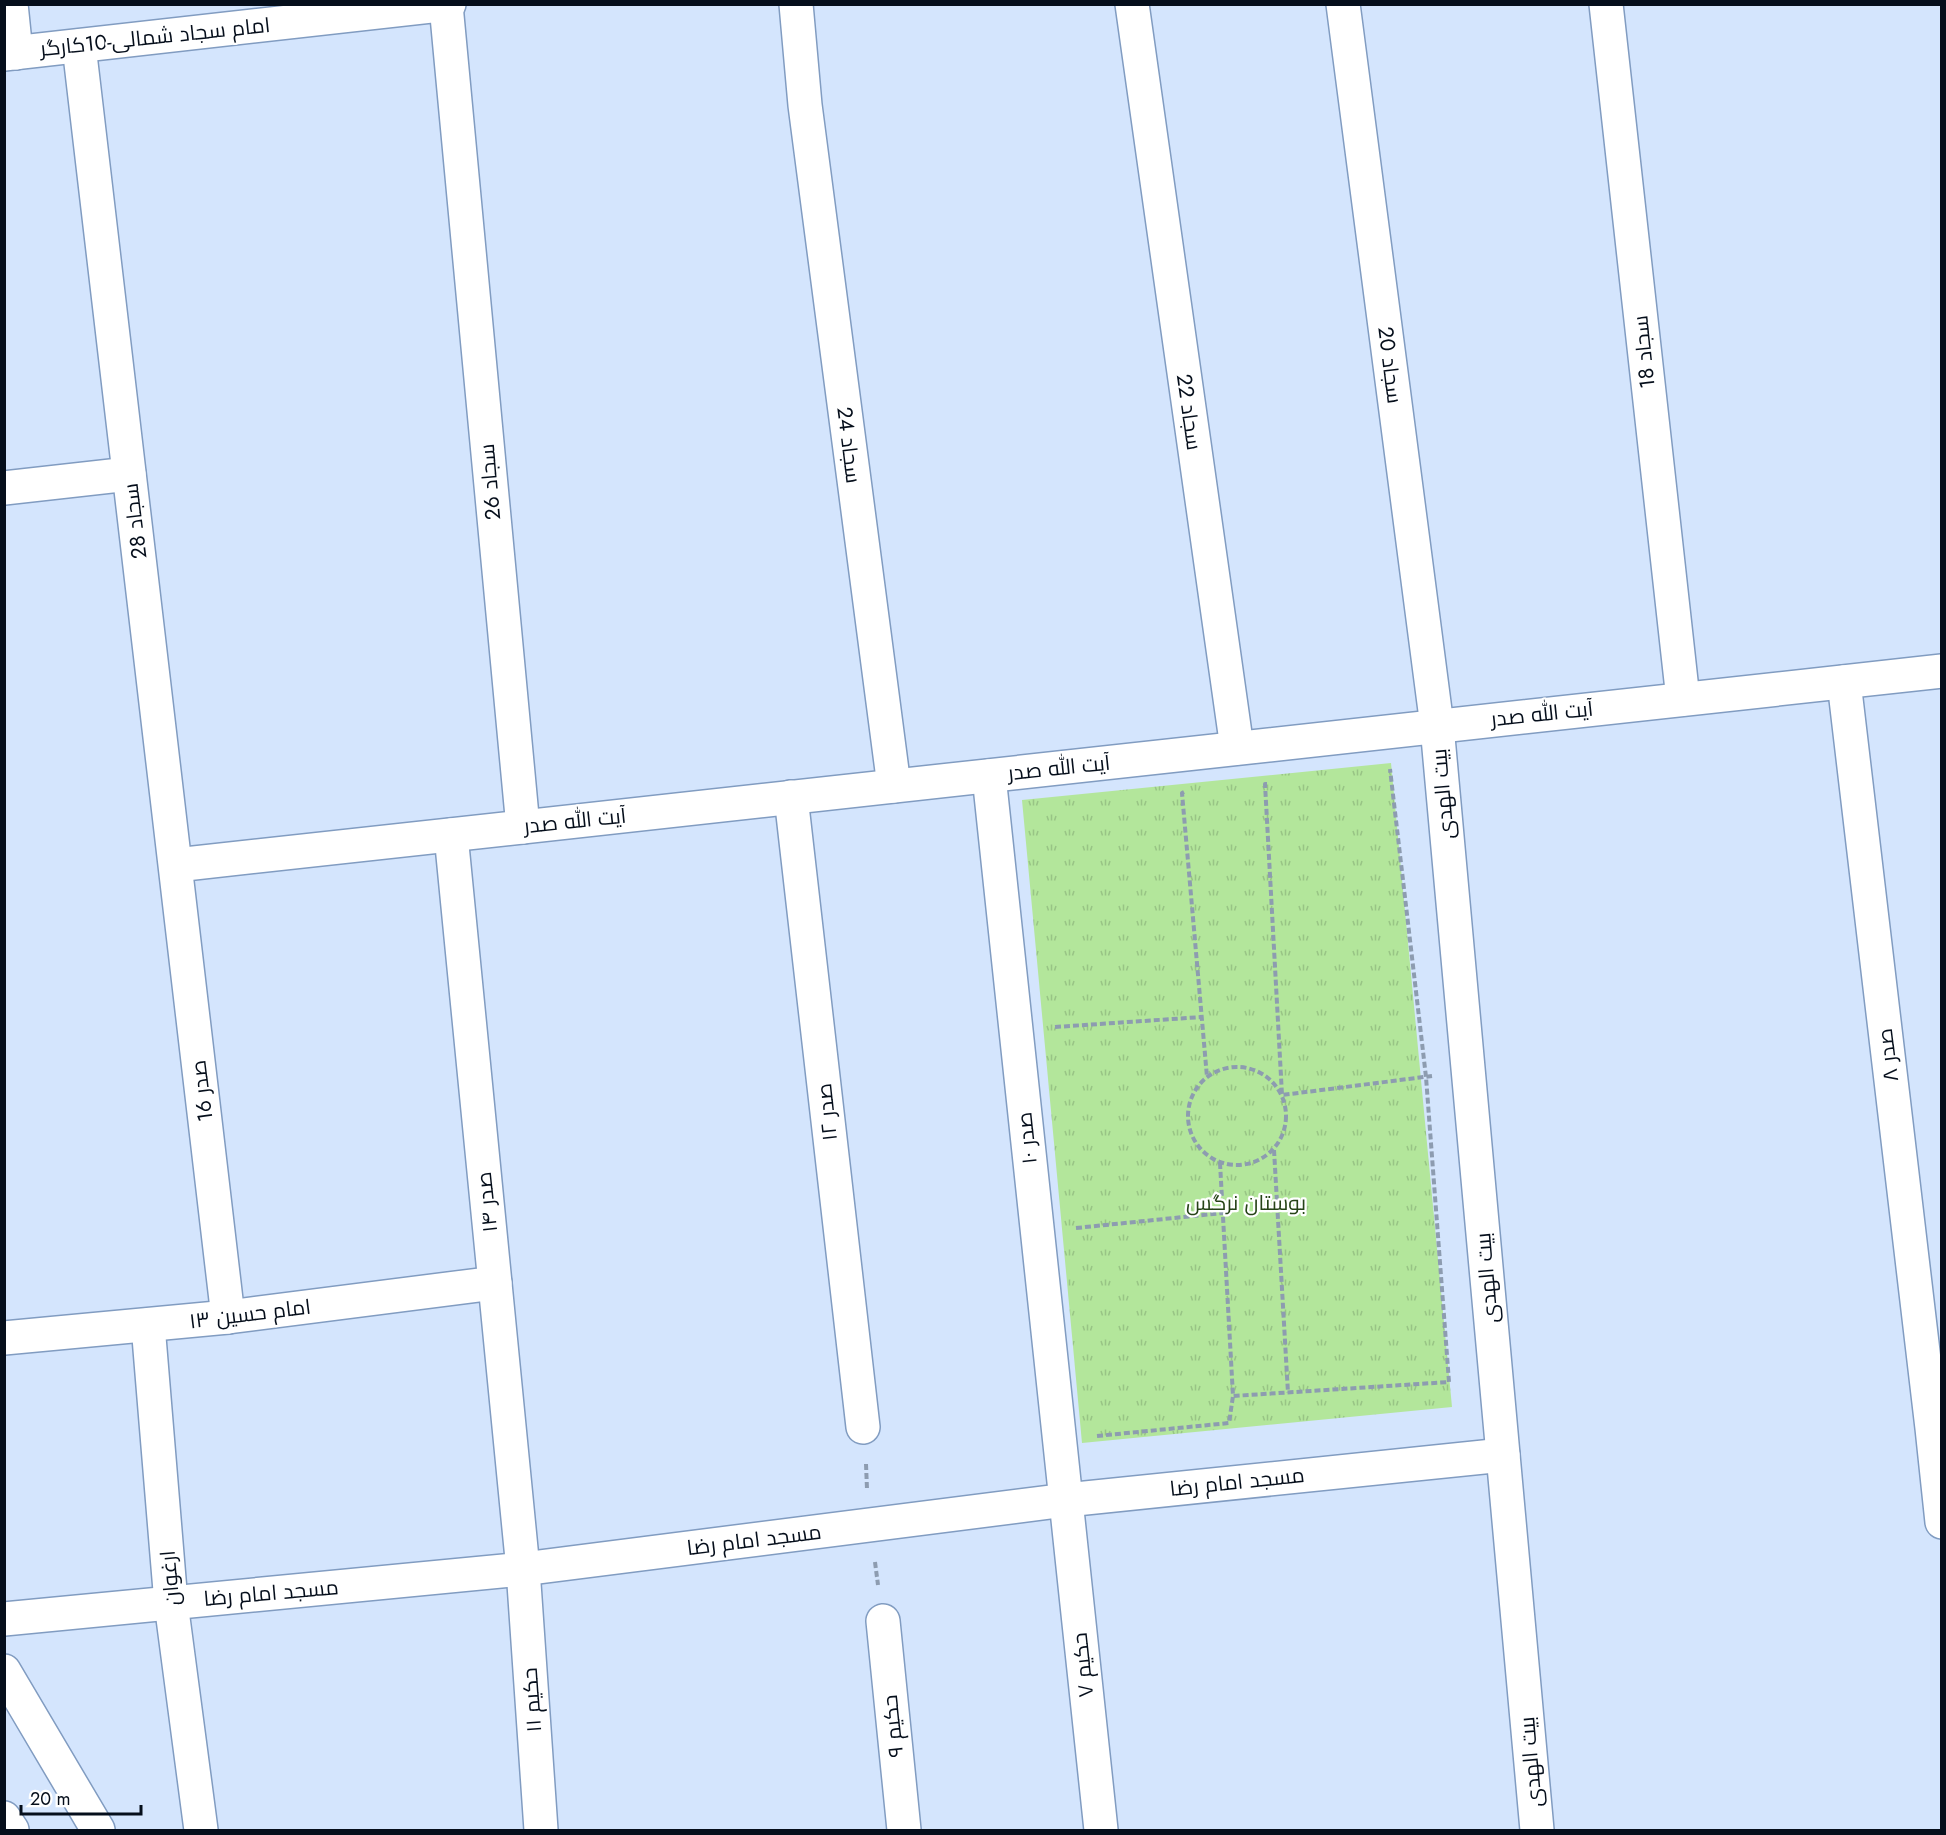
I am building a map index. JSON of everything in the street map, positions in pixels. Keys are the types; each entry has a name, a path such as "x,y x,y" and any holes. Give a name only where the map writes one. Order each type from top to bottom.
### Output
{"street":[{"path":"10,4 10,53"},
{"name":"سجاد 24","path":"796,4 805,105 894,786"},
{"name":"سجاد 22","path":"1132,4 1237,748"},
{"name":"سجاد 20","path":"1343,4 1437,726"},
{"name":"سجاد 18","path":"1606,4 1683,699"},
{"name":"امام سجاد شمالی-10کارگر","path":"10,53 448,5"},
{"name":"سجاد 26","path":"448,5 457,138 523,827"},
{"name":"سجاد 28","path":"79,46 176,865"},
{"path":"4,489 129,474"},
{"name":"آیت الله صدر","path":"176,865 1941,671"},
{"name":"صدر ۸","path":"1844,682 1932,1428 1941,1522"},
{"name":"بیت الهدی","path":"1437,726 1537,1830"},
{"name":"صدر ۱۰","path":"989,776 1066,1500"},
{"name":"صدر ۱۲","path":"791,797 863,1427"},
{"name":"صدر ۱۴","path":"451,835 523,1569"},
{"name":"صدر 16","path":"176,865 228,1317"},
{"name":"امام حسین ۱۳","path":"4,1338 228,1317 495,1283"},
{"name":"ارغوان","path":"148,1325 171,1603 201,1830"},
{"name":"مسجد امام رضا","path":"4,1619 523,1569 1066,1500 1503,1455"},
{"name":"حکیم ۷","path":"1066,1500 1101,1830"},
{"name":"حکیم ۱۱","path":"523,1569 541,1830"},
{"name":"حکیم ۹","path":"883,1621 904,1830"},
{"path":"4,1671 98,1830"},
{"path":"4,1818 12,1830"}],"path":[{"path":"1233,1396 1449,1382 1426,1077 1391,769 1380,770"},
{"path":"1276,783 1265,784 1282,1095 1287,1114 1284,1133 1274,1150 1258,1162 1239,1166 1220,1163 1204,1154 1192,1138 1188,1119 1190,1099 1200,1082 1216,1071 1235,1066 1254,1069 1271,1079 1282,1095"},
{"path":"1194,791 1182,793 1207,1077"},
{"path":"1054,1016 1056,1027 1202,1017"},
{"path":"1282,1095 1469,1072"},
{"path":"1274,1150 1288,1393"},
{"path":"1096,1425 1097,1436 1229,1423 1233,1396 1220,1163"},
{"path":"1077,1239 1076,1228 1223,1213"}],"green space":[{"name":"بوستان نرگس","path":"1391,763 1452,1407 1082,1443 1022,800"}]}
